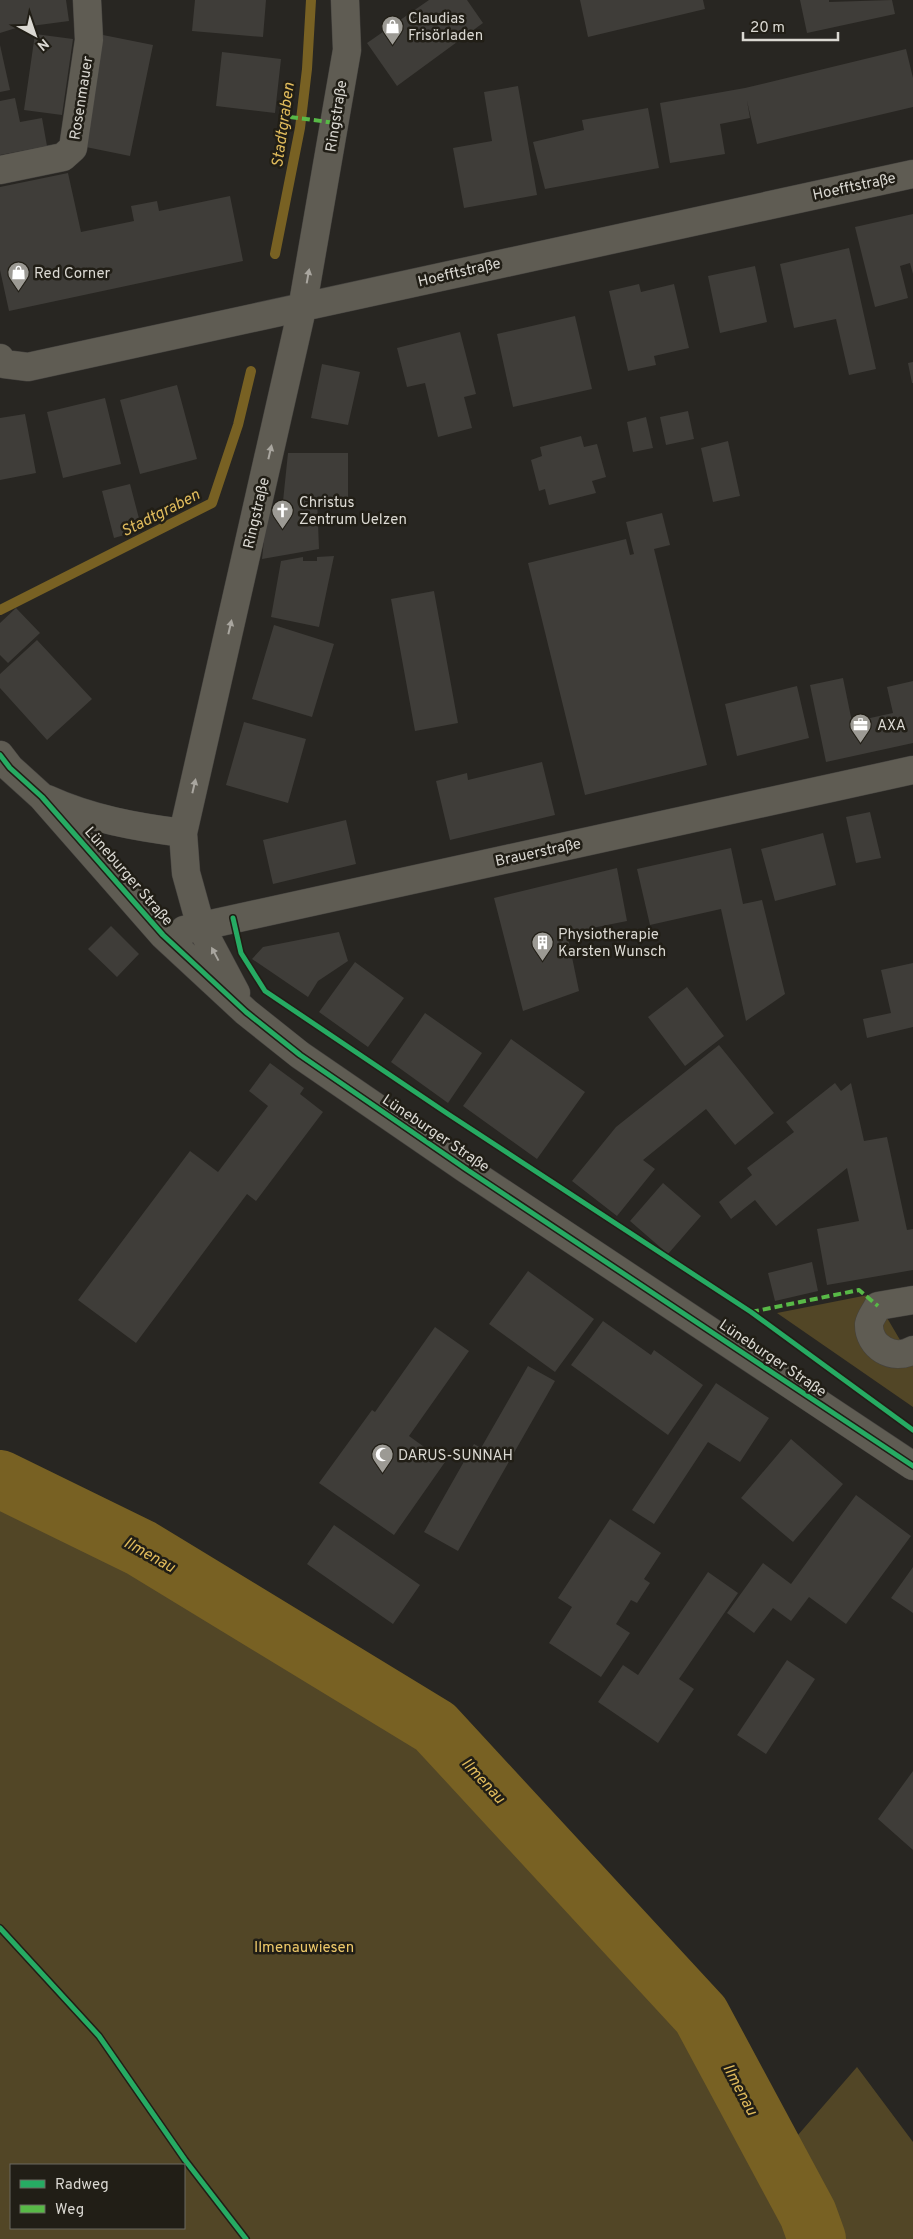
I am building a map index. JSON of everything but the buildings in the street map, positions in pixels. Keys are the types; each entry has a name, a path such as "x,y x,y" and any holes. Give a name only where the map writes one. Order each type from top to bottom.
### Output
{"street":[{"name":"Rosenmauer","path":"0,170 63,157 73,148 89,40 87,0"},
{"name":"Ringstraße","path":"246,1012 201,927 186,873 183,833 302,309 347,50 344,0"},
{"name":"Hoefftstraße","path":"2,361 28,367 302,309 582,244 913,174"},
{"name":"Lüneburger Straße","path":"0,755 10,768 42,797 163,934 246,1012 300,1055 466,1169 913,1466"},
{"name":"Brauerstraße","path":"163,934 913,770"},
{"name":"Lüneburger Straße","path":"42,797 75,812 136,828 183,833"},
{"path":"913,1300 878,1306 869,1321 870,1335 878,1347 892,1354 913,1350"}],"green space":[{"path":"873,1294 903,1345 913,1341 913,1407 777,1313"},
{"name":"Ilmenauwiesen","path":"0,1479 141,1548 435,1727 701,2015 778,2158 857,2067 913,2142 913,2239 0,2239"}],"waterway":[{"name":"Stadtgraben","path":"275,254 300,128 307,69 311,0"},
{"name":"Stadtgraben","path":"0,610 212,503 238,425 251,371"},
{"name":"Ilmenau","path":"0,1479 141,1548 435,1727 701,2015 808,2214 817,2239"}],"marked path":[{"path":"290,117 336,123"},
{"path":"751,1312 859,1290 878,1306"}],"cycle path":[{"path":"0,755 10,768 42,797 163,935 246,1012 300,1055 466,1169 913,1466"},
{"path":"233,918 241,953 265,991 448,1114 751,1312 913,1430"},
{"path":"0,1928 99,2036 185,2160 246,2239"}],"place":[{"name":"Claudias Frisörladen","path":"392,46"},
{"name":"Red Corner","path":"18,292"},
{"name":"Christus Zentrum Uelzen","path":"283,530"},
{"name":"AXA","path":"861,744"},
{"name":"Physiotherapie Karsten Wunsch","path":"542,962"},
{"name":"DARUS-SUNNAH","path":"382,1474"}]}
